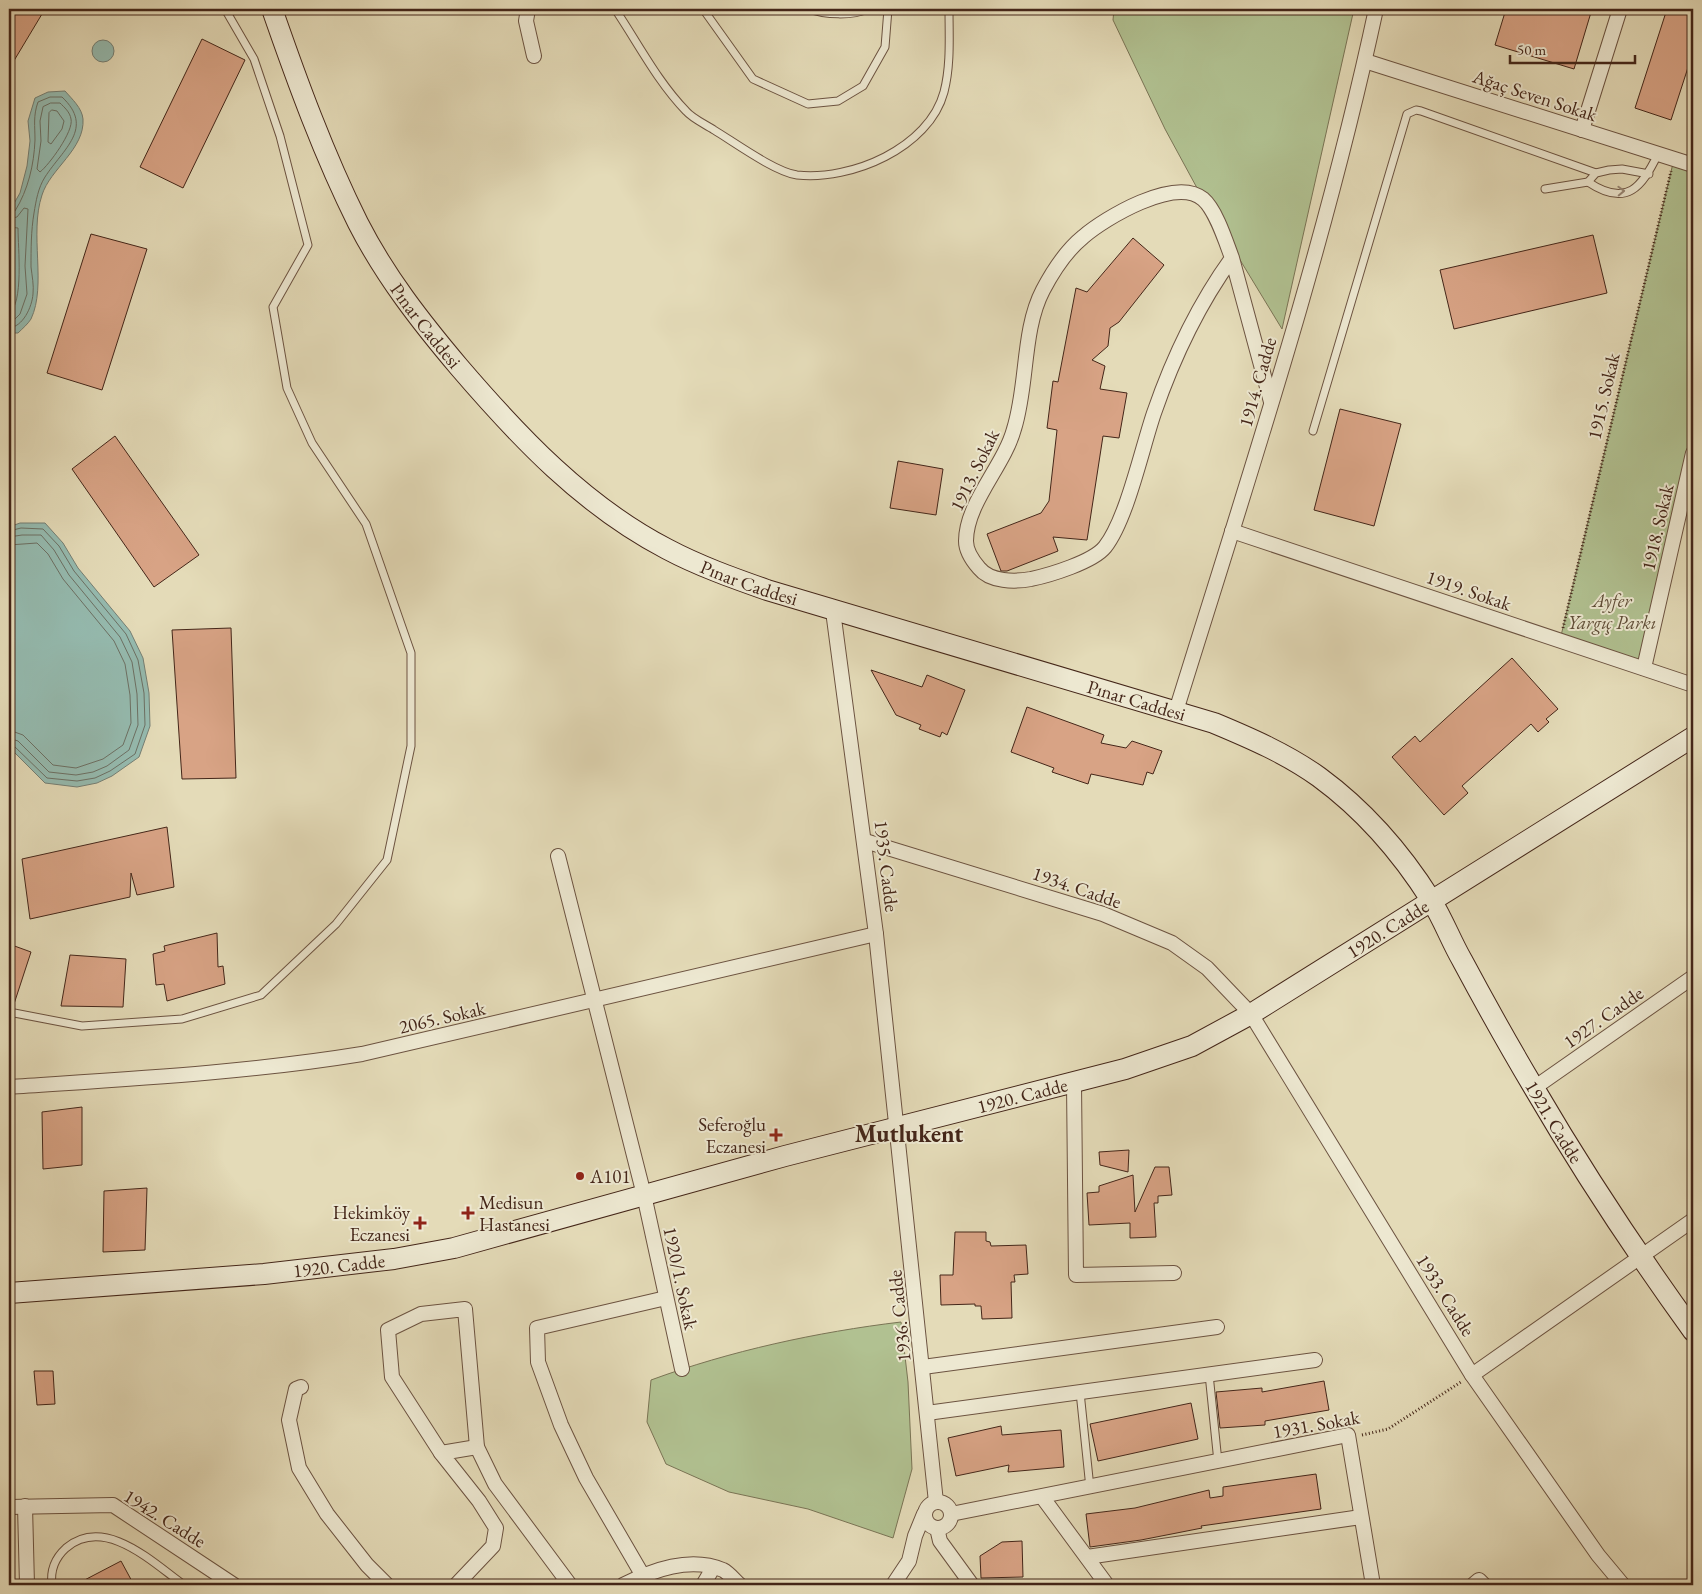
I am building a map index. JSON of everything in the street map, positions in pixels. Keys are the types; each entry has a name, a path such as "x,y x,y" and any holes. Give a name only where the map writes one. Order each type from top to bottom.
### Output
{"street":[{"name":"Pınar Caddesi","path":"272,9 322,140 358,223 384,269 452,358 531,447 598,506 665,548 734,578 833,612 1176,711 1252,738 1319,777 1377,831 1399,855 1432,902"},
{"path":"528,9 526,21 534,56"},
{"name":"1914. Cadde","path":"1176,711 1271,402 1341,157 1376,9"},
{"path":"1582,130 1620,9"},
{"name":"Ağaç Seven Sokak","path":"1365,61 1693,165"},
{"name":"1913. Sokak","path":"1232,258 1208,294 1181,345 1160,396 1124,507 1104,549 1070,566 1019,581 999,580 982,572 970,557 966,543 968,526 1013,434 1025,384 1034,315 1042,291 1064,258 1083,237 1130,208 1170,192 1188,192 1203,199 1212,212 1232,258 1271,402"},
{"name":"1918. Sokak","path":"1644,668 1693,453"},
{"name":"1919. Sokak","path":"1232,530 1693,685"},
{"name":"1935. Cadde","path":"833,612 865,841 898,1126"},
{"name":"1920. Cadde","path":"9,1292 221,1278 394,1259 454,1248 898,1126 1074,1084 1161,1058 1192,1046 1252,1014 1693,737"},
{"name":"1934. Cadde","path":"865,841 1094,911 1172,943 1207,968 1252,1014"},
{"name":"1920/1. Sokak","path":"558,856 644,1195 682,1369"},
{"name":"1921. Cadde","path":"1432,902 1461,959 1534,1088 1641,1258 1693,1331"},
{"name":"2065. Sokak","path":"9,1087 200,1074 305,1063 429,1040 876,934"},
{"name":"1927. Cadde","path":"1534,1088 1693,977"},
{"name":"1933. Cadde","path":"1252,1014 1472,1375 1598,1555 1623,1585"},
{"path":"1074,1084 1076,1275 1174,1273"},
{"name":"1936. Cadde","path":"898,1126 936,1502"},
{"path":"1472,1375 1693,1220"},
{"path":"643,1576 586,1478 561,1425 538,1362 537,1328 666,1298"},
{"path":"456,1585 492,1546 496,1528 479,1501 441,1453 392,1377 388,1330 420,1314 465,1310 477,1447 496,1484 570,1585"},
{"path":"923,1368 1217,1327"},
{"path":"927,1413 1315,1360"},
{"path":"301,1387 296,1388 289,1420 299,1468 327,1514 367,1565 386,1585"},
{"path":"1348,1435 1373,1585"},
{"name":"1931. Sokak","path":"951,1514 1043,1498 1348,1435"},
{"path":"441,1453 477,1447"},
{"path":"1043,1498 1107,1585"},
{"path":"893,1585 909,1562 915,1536 924,1514 928,1506 936,1502 948,1506 951,1514 945,1526 937,1528 929,1525 924,1514"},
{"name":"1942. Cadde","path":"9,1507 113,1505 234,1585"},
{"path":"25,1506 27,1585"},
{"path":"1087,1557 1361,1517"},
{"path":"937,1528 940,1541 972,1585"},
{"path":"623,1585 661,1568 700,1564 724,1570 740,1585"},
{"path":"703,1585 713,1568"},
{"path":"1473,1585 1479,1580 1484,1585"}],"lane":[{"path":"9,1012 82,1026 182,1019 262,995 336,924 387,860 411,746 411,653 366,524 312,443 287,388 274,307 308,245 280,136 254,59 224,9"},
{"path":"615,9 660,79 687,112 752,155 795,175 837,174 867,166 913,139 932,116 944,92 950,44 949,9"},
{"path":"703,9 753,79 808,104 838,101 863,86 884,47 888,9"},
{"path":"810,9 836,12 860,12 867,9"},
{"path":"1313,431 1407,114 1416,110 1421,111 1596,174 1622,169 1649,174"},
{"path":"1545,190 1588,182 1609,191 1624,193 1639,186 1649,174 1658,154"},
{"path":"1588,182 1596,174"},
{"path":"1209,1374 1218,1462"},
{"path":"1080,1392 1090,1488"},
{"path":"52,1585 53,1566 60,1554 75,1542 94,1537 115,1539 184,1585"}],"path":[{"name":"1915. Sokak","path":"1560,640 1674,159"},
{"name":"1931. Sokak","path":"1348,1435 1377,1433 1388,1429 1472,1375"}],"green space":[{"path":"1114,9 1354,9 1282,329 1203,199 1165,129 1113,20"},
{"name":"Ayfer Yargıç Parkı","path":"1674,159 1693,165 1693,453 1644,668 1560,640"},
{"path":"901,1322 908,1382 912,1469 893,1538 808,1509 729,1492 666,1464 647,1422 651,1380 712,1360 774,1344 838,1331"}],"water":[{"path":"103,40 111,43 114,51 111,59 103,62 95,59 92,51 95,43"},
{"path":"65,91 81,111 83,119 82,130 79,140 46,186 38,210 38,291 36,306 27,325 18,333 9,333 9,212 20,193 27,166 30,141 28,121 35,98 48,92"},
{"path":"20,523 45,523 63,543 78,568 130,631 143,658 149,693 150,726 139,757 112,776 97,783 77,787 45,783 9,747 9,527"}],"building":[{"path":"9,9 45,9 9,69"},
{"path":"1506,9 1592,9 1574,69 1495,45"},
{"path":"1667,9 1693,9 1693,52 1671,120 1635,108"},
{"path":"202,39 245,60 183,188 140,167"},
{"path":"91,234 147,249 102,390 47,373"},
{"path":"1593,235 1607,293 1454,329 1440,270"},
{"path":"1133,238 1164,265 1119,322 1110,328 1108,346 1092,360 1105,366 1100,389 1127,393 1119,438 1103,436 1087,540 1053,537 1058,551 1007,571 1001,571 987,534 1041,513 1049,501 1057,430 1047,428 1053,381 1058,382 1076,288 1087,292"},
{"path":"1340,409 1401,424 1374,526 1314,510"},
{"path":"115,436 199,555 154,587 72,469"},
{"path":"898,461 943,469 936,515 890,508"},
{"path":"231,628 236,778 182,779 172,630"},
{"path":"1512,658 1558,709 1546,719 1549,722 1538,732 1531,724 1462,786 1468,793 1444,815 1392,757 1415,736 1420,742"},
{"path":"871,670 922,687 927,675 965,690 947,735 942,732 940,737 919,729 921,725 896,715"},
{"path":"1027,707 1104,735 1101,743 1126,748 1132,741 1162,751 1153,774 1147,772 1143,785 1091,774 1088,784 1052,772 1054,768 1011,752"},
{"path":"167,827 174,887 137,895 131,873 130,897 30,919 22,859"},
{"path":"217,933 218,967 223,966 225,984 167,1001 164,984 156,985 153,954 165,951 164,946"},
{"path":"9,944 31,952 13,1007 9,1007"},
{"path":"70,955 126,959 123,1007 61,1006"},
{"path":"82,1107 82,1165 43,1169 42,1112"},
{"path":"1129,1150 1128,1172 1100,1165 1099,1152"},
{"path":"1155,1167 1169,1167 1172,1195 1158,1196 1158,1203 1154,1203 1156,1237 1130,1238 1130,1223 1089,1225 1087,1193 1099,1192 1099,1186 1133,1175 1135,1212"},
{"path":"147,1188 145,1250 103,1252 104,1191"},
{"path":"955,1232 986,1232 986,1241 990,1242 991,1246 1026,1245 1028,1274 1014,1275 1015,1282 1011,1282 1012,1318 982,1319 981,1306 975,1306 975,1304 941,1305 940,1275 953,1275"},
{"path":"34,1371 53,1371 55,1404 37,1405"},
{"path":"1324,1381 1329,1410 1265,1421 1265,1425 1220,1428 1216,1392 1262,1388 1262,1392"},
{"path":"1191,1403 1198,1439 1098,1461 1090,1424"},
{"path":"1001,1426 1002,1435 1061,1430 1064,1467 1008,1472 1009,1465 956,1476 948,1438"},
{"path":"1316,1474 1321,1509 1201,1526 1202,1528 1141,1540 1090,1547 1086,1514 1135,1508 1209,1490 1210,1498 1223,1496 1223,1487"},
{"path":"1022,1541 1023,1577 981,1578 980,1556 1002,1542"},
{"path":"121,1561 134,1585 75,1585"}],"place":[{"name":"Seferoğlu Eczanesi","path":"776,1135"},
{"name":"A101","path":"580,1176"},
{"name":"Medisun Hastanesi","path":"468,1213"},
{"name":"Hekimköy Eczanesi","path":"420,1223"}],"district":[{"name":"Mutlukent","path":"909,1134"}]}
